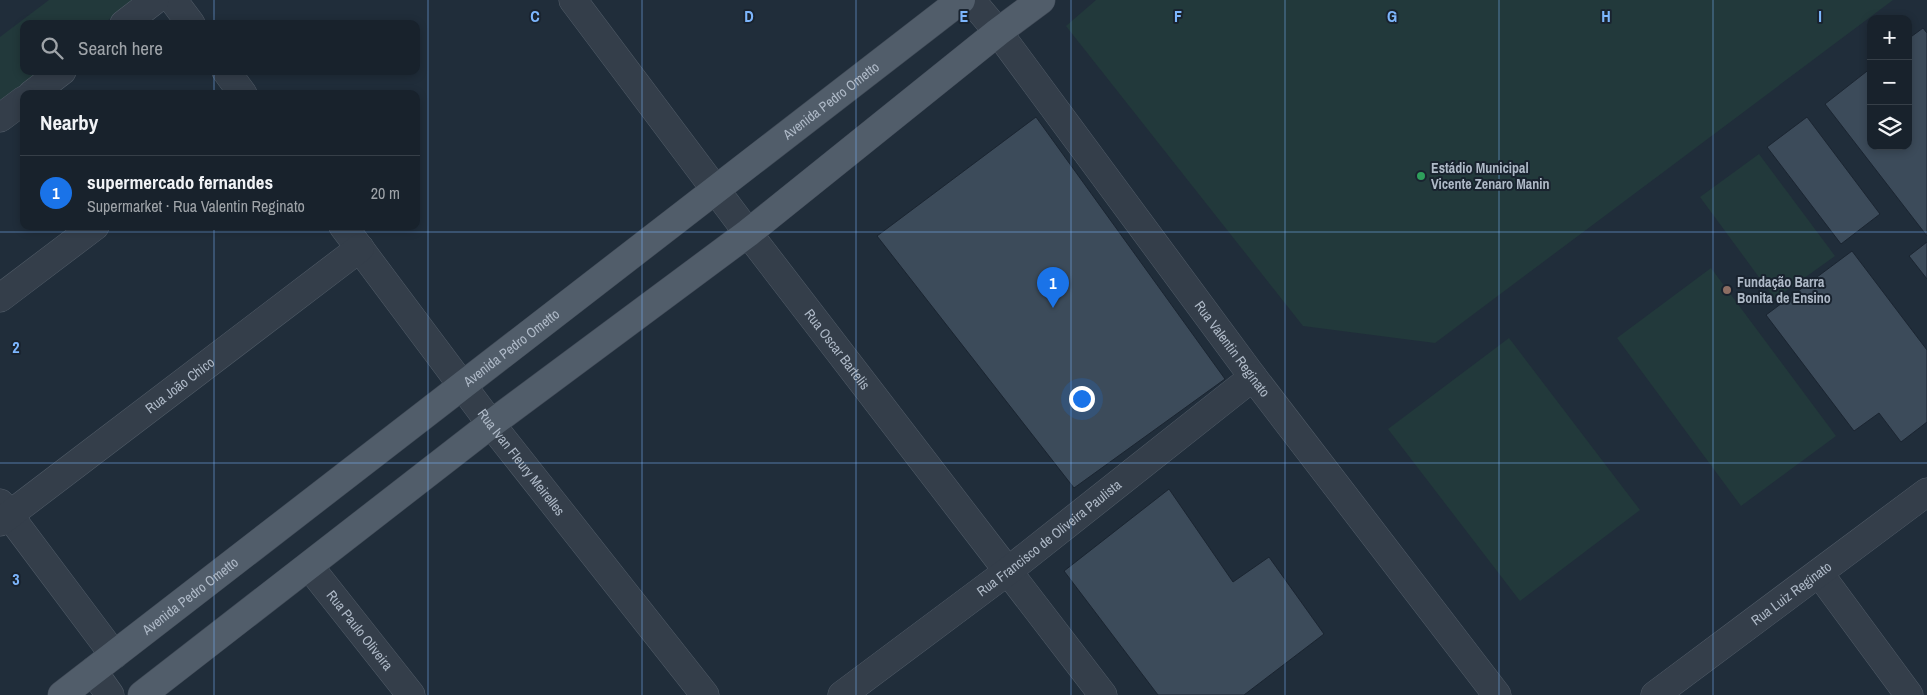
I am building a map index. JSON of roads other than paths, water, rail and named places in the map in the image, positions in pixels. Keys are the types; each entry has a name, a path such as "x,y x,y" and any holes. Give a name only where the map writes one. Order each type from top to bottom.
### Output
{"main road":[{"name":"Avenida Pedro Ometto","path":"62,695 961,0"},
{"path":"142,695 492,424 748,233 998,32 1041,0"}],"street":[{"path":"129,20 155,0"},
{"path":"173,0 188,20"},
{"name":"Rua Oscar Bartelis","path":"573,0 748,233 1103,695"},
{"name":"Rua Valentin Reginato","path":"971,0 998,32 1253,377 1497,695"},
{"path":"37,90 57,75"},
{"path":"229,75 240,90"},
{"path":"0,118 20,103"},
{"path":"0,298 90,230"},
{"name":"Rua Ivan Fleury Meirelles","path":"346,230 492,424 705,695"},
{"name":"Rua João Chico","path":"3,513 360,248"},
{"name":"Rua Francisco de Oliveira Paulista","path":"842,695 1008,571 1253,377"},
{"name":"Rua Luiz Reginato","path":"1655,695 1927,492"},
{"path":"3,513 104,663 110,695"},
{"name":"Rua Paulo Oliveira","path":"309,566 411,695"},
{"path":"1819,573 1909,695"}],"place":[{"name":"Estádio Municipal Vicente Zenaro Manin","path":"1421,176"},
{"name":"Fundação Barra Bonita de Ensino","path":"1727,290"},
{"name":"supermercado fernandes","path":"1053,308"}]}
